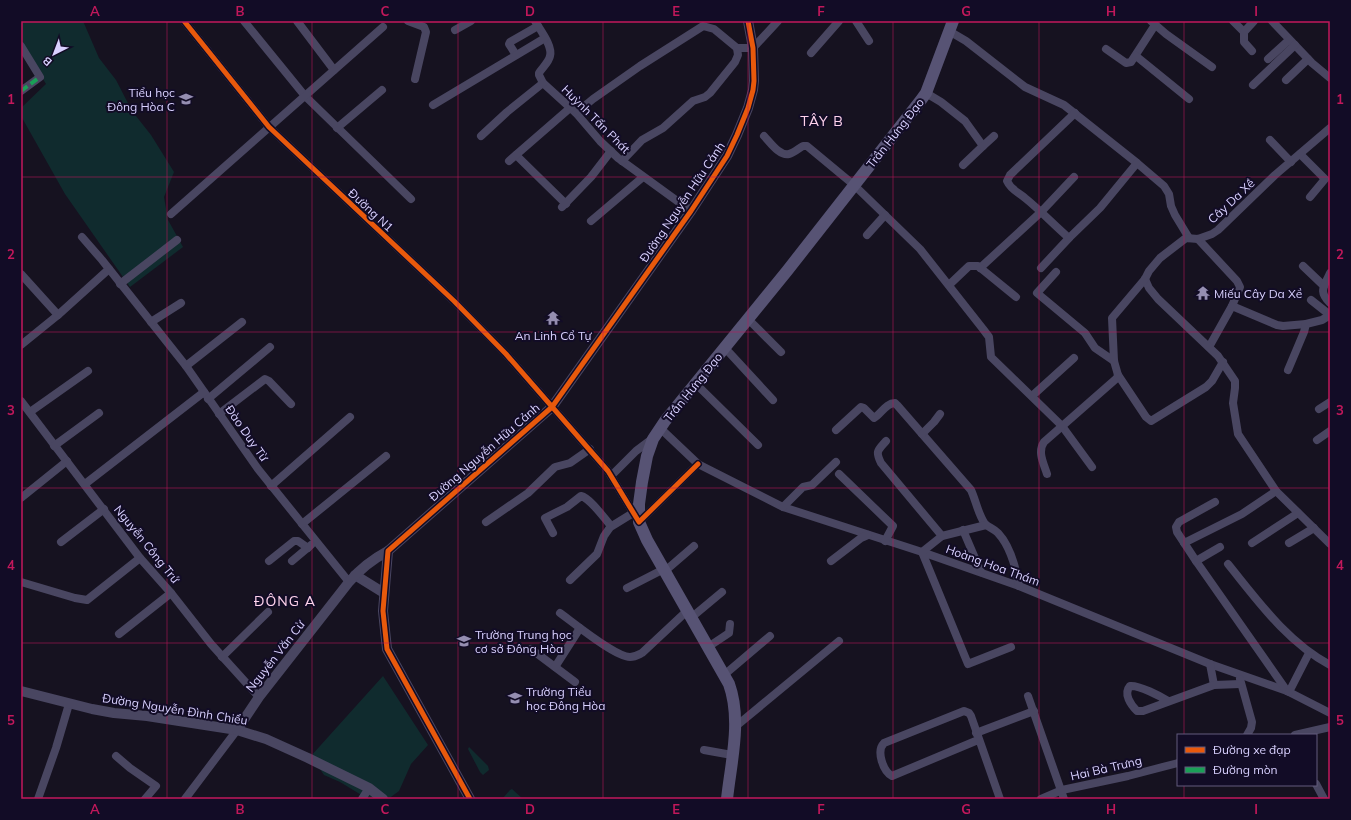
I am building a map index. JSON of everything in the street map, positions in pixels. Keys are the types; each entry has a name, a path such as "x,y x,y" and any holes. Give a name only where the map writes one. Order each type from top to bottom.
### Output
{"main road":[{"name":"Trần Hưng Đạo","path":"727,799 735,728 734,697 724,675 636,518 647,456 653,439 660,428 748,319 926,92 951,26"}],"street":[{"name":"Đường N1","path":"184,21 269,127 482,328 506,354 590,449 611,476 636,518"},
{"path":"244,21 305,96 411,198"},
{"path":"296,21 334,70"},
{"path":"408,21 424,27 426,32 415,79"},
{"path":"455,30 471,21"},
{"name":"Đường Nguyễn Hữu Cảnh","path":"388,551 552,407 691,211 727,156 745,115 753,90 753,48 748,21"},
{"path":"510,161 573,111 703,26 714,29 737,48 753,48 778,21"},
{"path":"811,53 839,21"},
{"path":"856,21 870,41"},
{"path":"1233,21 1244,32"},
{"path":"1252,51 1244,42 1244,32 1254,21"},
{"path":"1272,21 1308,59 1330,78"},
{"path":"1106,49 1126,63 1131,62 1136,56 1153,23 1212,66"},
{"path":"516,55 509,44 510,42 537,24"},
{"name":"Huỳnh Tấn Phát","path":"537,24 548,45 550,57 539,73 544,83 622,161 691,211"},
{"path":"951,26 966,40 1025,87 1055,100 1075,113 1164,186 1169,194 1171,206 1175,215 1189,238"},
{"path":"171,214 383,27"},
{"path":"433,105 545,38"},
{"path":"1268,59 1292,42"},
{"path":"1253,85 1292,42"},
{"path":"21,46 40,77 21,91"},
{"path":"622,161 642,140 663,128 693,101 705,97 710,93 736,62 738,55 737,48"},
{"path":"1136,56 1189,99"},
{"path":"1286,80 1308,59"},
{"path":"481,136 507,112 544,83"},
{"path":"337,128 382,90"},
{"path":"926,92 965,120 983,146"},
{"path":"1069,238 1024,197 1009,186 1007,181 1010,175 1075,113"},
{"name":"Cây Da Xề","path":"1198,240 1218,230 1275,175 1330,128"},
{"path":"764,136 780,153 790,154 803,146 807,146 854,185 920,249 988,337 992,357 1062,426 1092,466"},
{"path":"963,165 994,136"},
{"path":"1270,140 1291,162"},
{"path":"516,155 564,205 591,177 611,151"},
{"path":"1300,154 1328,181 1310,196"},
{"path":"1041,268 1100,208 1137,163"},
{"path":"591,222 643,177"},
{"path":"980,268 1041,212 1074,178"},
{"path":"866,235 885,215"},
{"name":"Đào Duy Từ","path":"82,237 186,366 271,486 316,541 352,578"},
{"path":"1209,347 1232,306 1240,289 1240,285 1198,240 1186,238 1160,258 1149,271 1145,280 1112,318 1114,360 1118,375 1146,417 1151,421 1206,387 1223,362"},
{"path":"120,284 177,240"},
{"path":"949,285 969,266 978,266 1016,297"},
{"path":"1303,266 1324,286"},
{"path":"21,345 58,315 109,269"},
{"path":"1056,272 1037,293 1085,332 1095,348 1114,360"},
{"path":"1330,273 1322,290 1323,296 1330,303"},
{"path":"21,274 58,315"},
{"path":"1145,280 1149,288 1162,303 1223,362 1235,381 1233,403 1238,434 1276,491 1330,544"},
{"path":"1232,306 1277,325 1306,324 1322,320 1330,315 1310,300"},
{"path":"151,322 181,303"},
{"path":"748,319 781,352"},
{"path":"186,366 242,322"},
{"path":"1288,370 1306,324"},
{"path":"85,484 270,347"},
{"path":"725,348 773,400"},
{"path":"1032,396 1074,358"},
{"path":"30,412 88,371"},
{"path":"1047,474 1040,452 1044,442 1114,382 1118,375"},
{"path":"219,414 265,379 269,381 291,404"},
{"path":"696,384 758,445"},
{"name":"Nguyễn Công Trứ","path":"21,401 140,558 171,593 222,657 260,697"},
{"path":"1319,409 1330,402"},
{"path":"836,430 861,407 874,418 892,403 897,406 971,490 986,525 997,532 1005,541 1010,553 1019,586"},
{"path":"54,446 99,413"},
{"path":"922,434 940,414"},
{"path":"271,486 350,417"},
{"name":"Hoàng Hoa Thám","path":"660,428 698,464 783,507 981,572 1210,664 1288,692 1329,712 1329,728"},
{"path":"1317,440 1330,431"},
{"path":"611,476 636,451 653,439"},
{"path":"886,441 877,453 881,463 942,536"},
{"path":"486,522 528,493 556,467 570,463 590,449"},
{"path":"302,524 386,456"},
{"path":"21,498 67,461"},
{"path":"783,507 803,487 812,485 836,462"},
{"path":"570,580 597,554 604,536 611,526 636,518 698,464"},
{"path":"839,474 893,526 885,540"},
{"path":"1184,543 1242,514 1276,491"},
{"path":"553,533 545,518 567,507 581,496 585,497 590,502 611,526"},
{"path":"1215,502 1179,522 1176,527 1177,532 1288,692 1309,653"},
{"path":"61,542 104,509"},
{"path":"1252,543 1298,513"},
{"path":"986,525 942,536 922,552 968,664 1011,647"},
{"path":"1289,543 1314,528"},
{"path":"963,530 981,572"},
{"path":"831,561 861,538 868,535"},
{"path":"269,561 294,541 298,541 308,548"},
{"path":"292,560 316,541"},
{"path":"627,588 665,570 694,546"},
{"path":"1196,561 1220,547"},
{"path":"388,551 382,611 387,649 470,799"},
{"name":"Nguyễn Văn Cừ","path":"237,730 260,697 352,578 377,557 388,551"},
{"path":"21,582 75,598 87,600 140,558"},
{"path":"1228,564 1280,627 1309,653 1330,665"},
{"path":"352,578 384,593"},
{"path":"560,613 601,644 629,658 642,653 690,614 722,592"},
{"path":"119,634 171,593"},
{"path":"222,657 268,612"},
{"path":"708,647 729,633 730,624"},
{"path":"555,667 580,628"},
{"path":"724,675 770,636"},
{"path":"735,728 840,641"},
{"path":"532,649 576,682"},
{"path":"1210,664 1214,685"},
{"path":"1239,674 1240,684 1252,722 1248,734"},
{"path":"1168,701 1135,686 1130,686 1128,688 1127,694 1130,703 1137,711 1143,711 1214,685 1240,684"},
{"name":"Đường Nguyễn Đình Chiểu","path":"22,693 114,713 147,716 237,730 266,739 369,788 383,799"},
{"path":"1028,696 1064,799"},
{"path":"38,799 56,748 69,704"},
{"path":"1000,799 977,736 971,716 969,712 964,710 959,712 884,744 880,749 884,768 890,775 895,775 977,736 1034,711"},
{"path":"1300,734 1329,728"},
{"path":"188,798 237,730"},
{"path":"704,750 732,755"},
{"path":"116,756 156,786 145,799"},
{"name":"Hai Bà Trưng","path":"1041,799 1062,790 1128,776 1177,763"},
{"path":"1317,786 1324,799"},
{"path":"362,799 369,788"}],"green space":[{"path":"21,21 83,21 99,58 116,80 132,111 151,135 174,172 164,197 168,220 183,247 130,287 65,194 21,116 21,108 46,84 21,42"},
{"path":"383,676 428,745 411,764 399,791 388,799 368,799 340,782 324,775 311,756"},
{"path":"469,747 488,766 489,770 483,775 468,749"},
{"path":"512,789 523,799 502,799"}],"marked path":[{"path":"21,91 40,77"}],"cycle path":[{"path":"184,21 269,127 454,301 506,354 608,471 639,522 698,464"},
{"path":"470,799 387,649 383,611 388,551 552,407 691,211 727,156 748,108 754,81 753,48 748,21"}],"place":[{"name":"Tiểu học Đông Hòa C","path":"186,99"},
{"name":"Miếu Cây Da Xề","path":"1203,293"},
{"name":"An Linh Cổ Tự","path":"553,318"},
{"name":"Trường Trung học cơ sở Đông Hòa","path":"464,641"},
{"name":"Trường Tiểu học Đông Hòa","path":"515,698"}],"district":[{"name":"TÂY B","path":"822,121"},
{"name":"ĐÔNG A","path":"285,601"}]}
